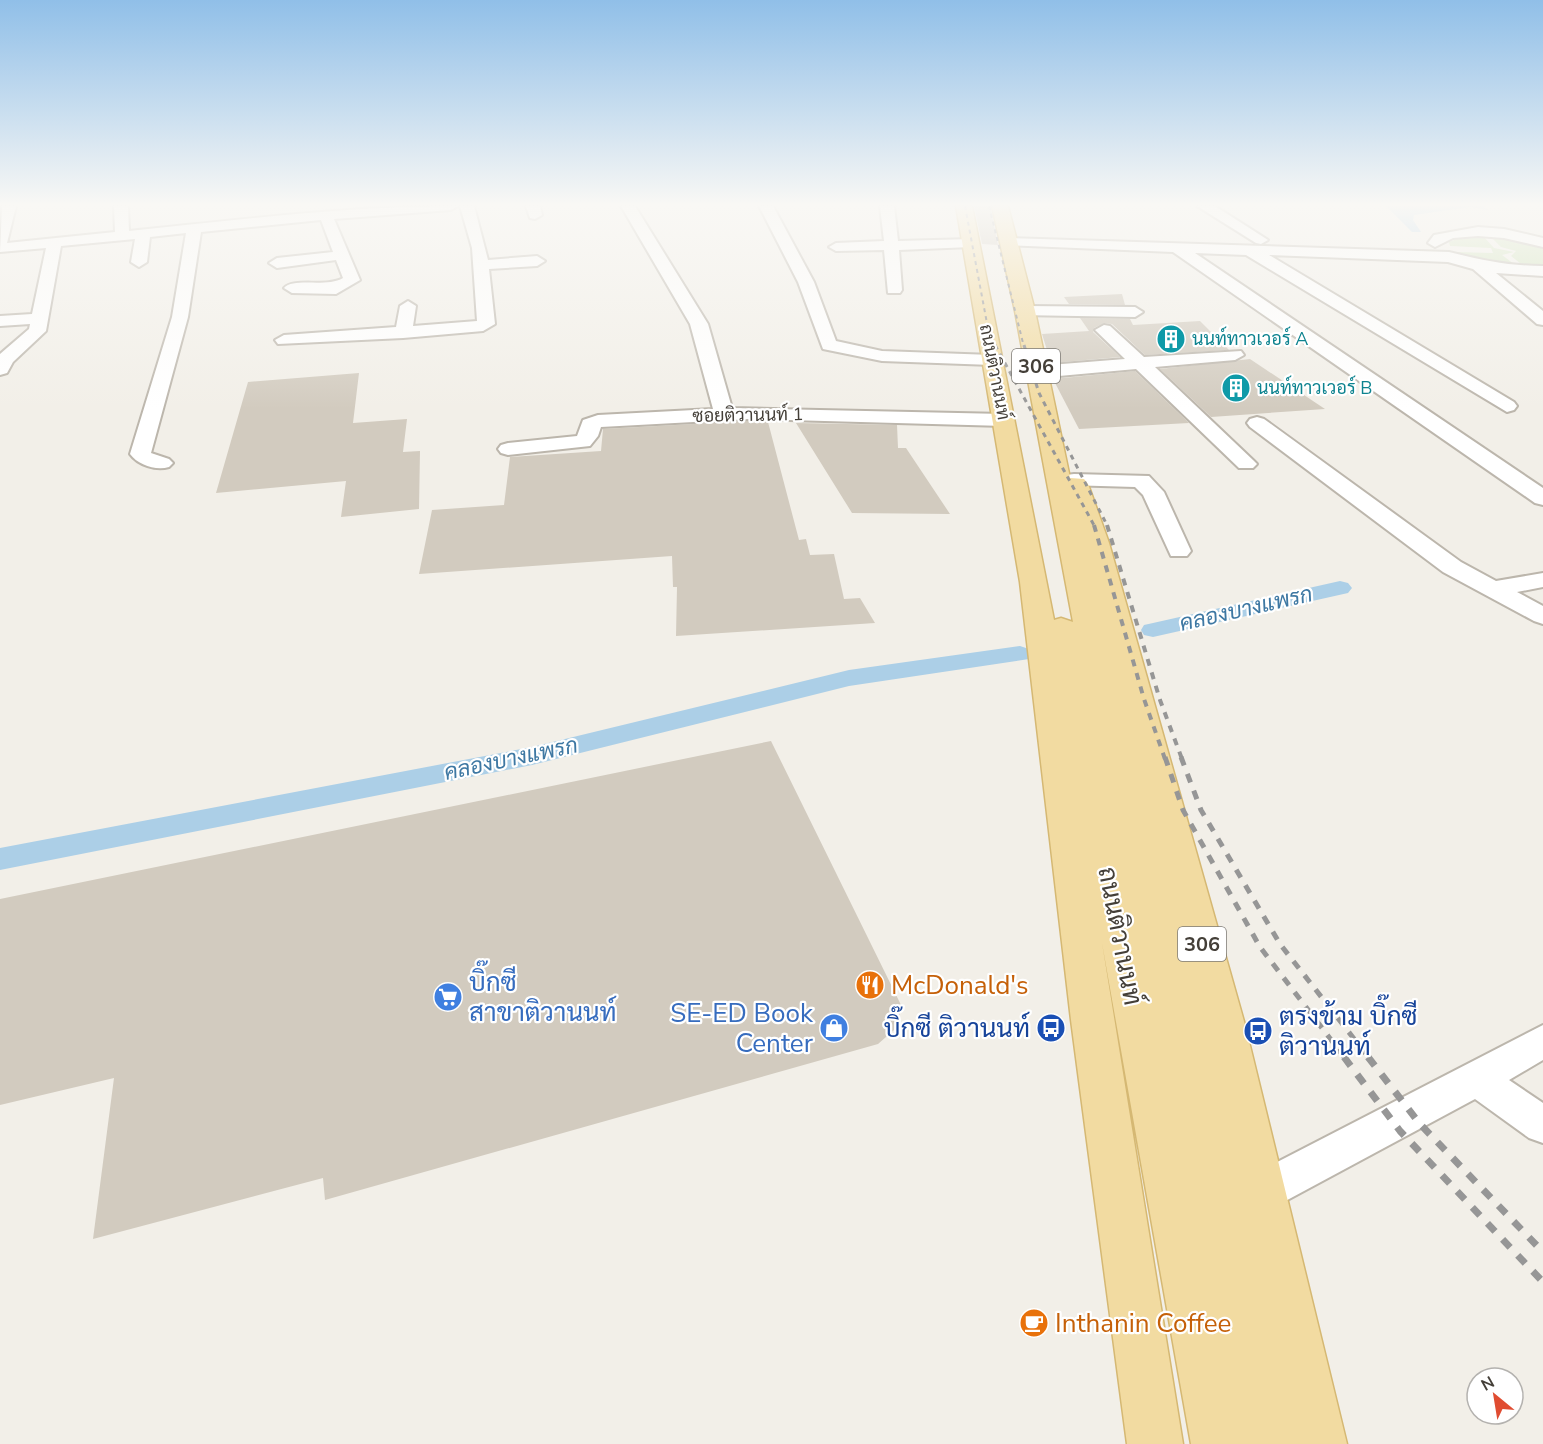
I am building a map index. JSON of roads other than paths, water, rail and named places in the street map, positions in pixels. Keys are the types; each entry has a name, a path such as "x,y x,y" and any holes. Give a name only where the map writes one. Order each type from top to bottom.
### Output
{"main road":[{"name":"ถนนติวานนท์","path":"977,273 1034,582 1092,1020 1155,1444"},
{"name":"ถนนติวานนท์","path":"1016,273 1037,372 1064,467 1090,524 1223,1025 1263,1191 1319,1444"},
{"name":"ถนนติวานนท์","path":"1005,426 1042,524 1119,843 1272,1444"},
{"name":"ถนนติวานนท์","path":"1064,467 1069,540 1219,1444"}],"street":[{"path":"2,363 36,335 48,273"},
{"path":"162,463 144,458 141,451 180,317 189,273"},
{"path":"292,288 336,288 351,281 349,273"},
{"path":"284,340 477,328 486,324 482,273"},
{"path":"668,273 699,324 724,413"},
{"path":"801,273 829,345 882,356 992,360"},
{"path":"893,273 894,290"},
{"path":"1218,273 1543,498"},
{"path":"1300,273 1507,406"},
{"path":"1487,273 1543,320"},
{"path":"404,333 408,306"},
{"path":"1025,311 1135,312"},
{"path":"0,321 40,318"},
{"path":"1104,330 1246,464"},
{"path":"1037,372 1235,355"},
{"name":"ซอยติวานนท์ 1","path":"508,449 583,442 588,436 587,427 590,423 598,421 724,413 1005,426"},
{"path":"1257,423 1430,552 1543,616"},
{"path":"1064,467 1141,481 1153,492 1179,551"},
{"path":"1493,589 1543,580"},
{"path":"1263,1191 1477,1079 1543,1041"},
{"path":"1477,1079 1543,1125"}],"waterway":[{"name":"คลองบางแพรก","path":"1153,630 1340,588"},
{"name":"คลองบางแพรก","path":"0,859 532,756 849,678 1020,654"}],"railway":[{"path":"978,273 989,334 996,347"},
{"path":"1006,273 1024,347"},
{"path":"995,345 1094,525"},
{"path":"1024,345 1039,393 1107,525"},
{"path":"1094,525 1144,699 1165,759"},
{"path":"1107,525 1160,700 1182,759"},
{"path":"1165,757 1183,810 1260,947 1345,1058"},
{"path":"1181,757 1201,810 1280,944 1369,1058"},
{"path":"1344,1057 1400,1131 1543,1282"},
{"path":"1368,1057 1420,1124 1543,1252"}],"place":[{"name":"นนท์ทาวเวอร์ A","path":"1171,339"},
{"name":"นนท์ทาวเวอร์ B","path":"1236,388"},
{"name":"McDonald's","path":"870,985"},
{"name":"บิ๊กซี สาขาติวานนท์","path":"448,997"},
{"name":"SE-ED Book Center","path":"834,1028"},
{"name":"บิ๊กซี ติวานนท์","path":"1051,1028"},
{"name":"ตรงข้าม บิ๊กซี ติวานนท์","path":"1258,1031"},
{"name":"Inthanin Coffee","path":"1034,1323"}]}
